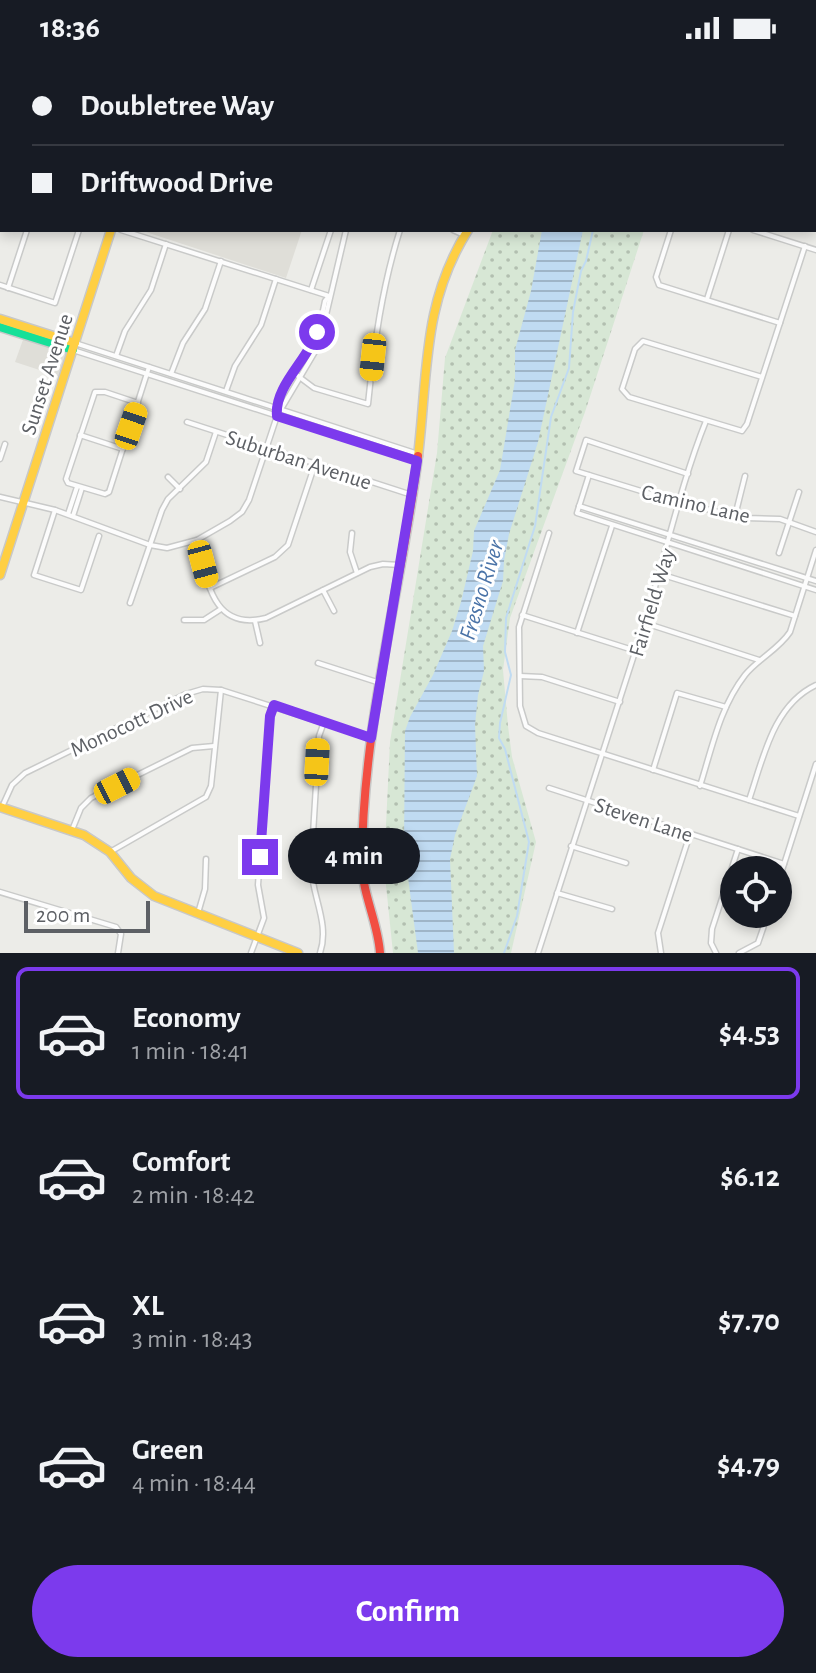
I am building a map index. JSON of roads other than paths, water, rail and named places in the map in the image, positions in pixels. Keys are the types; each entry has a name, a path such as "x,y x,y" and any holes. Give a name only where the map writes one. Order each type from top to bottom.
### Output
{"street":[{"path":"8,288 26,232"},
{"path":"0,285 55,303 78,232"},
{"name":"Sunset Avenue","path":"0,575 110,232"},
{"path":"127,232 329,296"},
{"path":"311,290 330,232"},
{"path":"0,497 55,510 150,545 167,548 197,540 242,512 249,500 277,416 314,343 345,232"},
{"path":"296,375 314,388 368,404 375,333 399,232"},
{"path":"670,232 656,281 659,285 780,323"},
{"path":"707,299 728,232"},
{"path":"760,232 816,250"},
{"path":"380,953 378,930 361,862 371,738 418,458 430,336 448,260 466,233"},
{"path":"116,356 125,331 151,290 166,244"},
{"path":"762,377 639,341 622,385 625,395 742,431 762,377 805,246"},
{"path":"171,374 183,343 205,309 221,261"},
{"path":"226,391 235,366 261,325 276,279"},
{"path":"0,319 147,375 418,458"},
{"path":"0,327 116,356 418,458"},
{"path":"138,403 105,392 95,392 70,463 67,482 107,494 123,449 138,403 147,375 149,367"},
{"path":"277,416 276,408 282,391 296,375"},
{"name":"Fairfield Way","path":"541,952 571,846 604,754 706,421"},
{"name":"Suburban Avenue","path":"187,422 412,495"},
{"path":"130,603 162,510 168,499 206,462 216,432"},
{"path":"80,435 123,449"},
{"name":"Camino Lane","path":"688,474 586,440 576,471 680,503 735,516 790,522 816,532"},
{"path":"0,459 5,444"},
{"path":"210,588 275,557 288,545 315,464"},
{"path":"589,475 577,513 816,590"},
{"path":"735,516 745,476"},
{"path":"168,477 180,489"},
{"path":"71,515 80,487"},
{"path":"779,553 799,492"},
{"path":"579,506 816,581"},
{"path":"55,510 34,575 81,590 98,537"},
{"path":"577,633 612,526"},
{"path":"352,533 350,552 357,573"},
{"path":"549,533 522,615 521,713 526,726 538,733 799,816"},
{"path":"197,540 210,588 221,609 239,619 255,621 357,573 383,564 400,565"},
{"path":"700,786 726,707 744,676 787,637 816,550"},
{"path":"660,574 795,616"},
{"path":"323,590 334,611"},
{"path":"184,620 204,620 221,609"},
{"path":"522,615 636,651"},
{"path":"255,621 260,643"},
{"path":"645,623 759,660"},
{"path":"318,663 380,683"},
{"path":"520,676 542,677 620,702"},
{"path":"749,800 768,744 781,717 799,695 816,685"},
{"name":"Monocott Drive","path":"1,807 12,785 25,773 186,694 203,689 221,690 274,705 371,738"},
{"path":"110,852 206,797 211,786 221,690"},
{"path":"653,770 677,693 726,707"},
{"path":"251,953 264,918 258,885 270,716 274,705"},
{"path":"320,953 324,929 311,882 311,867 319,736 324,722"},
{"path":"72,830 81,808 91,798 192,748 214,746"},
{"path":"786,856 816,764"},
{"name":"Steven Lane","path":"549,788 759,856"},
{"path":"1,807 96,841 110,852 140,887 154,896 298,953"},
{"path":"661,953 658,933 690,834"},
{"path":"571,846 626,863"},
{"path":"716,953 711,943 712,929 738,849"},
{"path":"198,913 205,889 206,859"},
{"path":"0,892 116,927 121,934 118,953"},
{"path":"557,893 612,909"},
{"path":"739,953 758,943 763,928"}],"water":[{"name":"Fresno River","path":"542,232 583,232 538,442 509,534 503,581 483,646 484,671 475,725 477,776 455,835 450,859 454,953 418,953 404,847 405,731 452,631 473,551 474,531 500,470 515,380 515,350 531,291"}],"waterway":[{"path":"504,953 517,916 529,842 505,749 499,738 511,675 505,652 506,618 535,526 551,417 569,368 573,312 593,232"}]}
